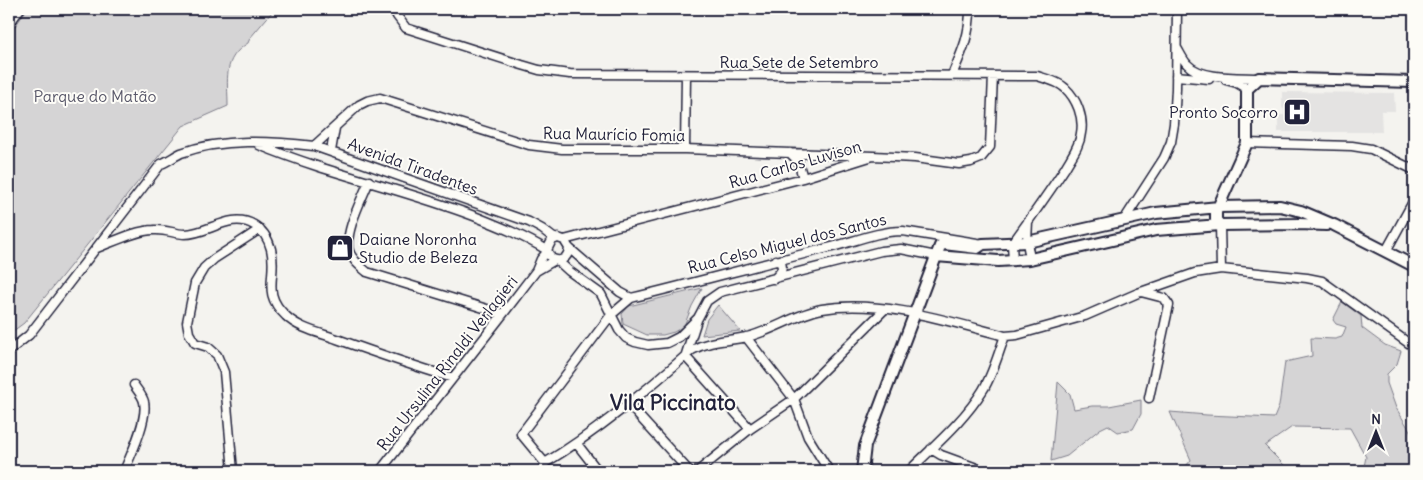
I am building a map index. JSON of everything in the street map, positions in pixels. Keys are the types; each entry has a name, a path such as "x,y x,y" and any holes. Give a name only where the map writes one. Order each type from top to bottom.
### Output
{"main road":[{"path":"1220,226 1215,216 1247,143 1247,89 1259,78 1414,82"},
{"name":"Rua Celso Miguel dos Santos","path":"983,244 1027,242 1156,213 1219,207 1280,206 1301,211 1334,225 1414,266"},
{"path":"1121,235 1126,231 1124,220"},
{"name":"Rua Celso Miguel dos Santos","path":"936,256 1013,261 1030,259 1121,235 1156,230 1220,226 1334,225"},
{"path":"862,471 865,446 940,246 944,244 977,248 983,244"}],"street":[{"path":"9,24 20,9"},
{"name":"Rua Sete de Setembro","path":"394,9 406,28 539,70 570,74 1037,76 1056,82 1065,88 1075,100 1082,119 1077,149 1052,189 1012,244"},
{"path":"952,75 966,42 970,26 970,9"},
{"path":"1124,220 1164,158 1170,142 1174,124 1177,9"},
{"path":"1177,48 1187,65 1196,71 1207,75 1259,78"},
{"path":"685,150 686,75"},
{"name":"Rua Carlos Luvison","path":"564,240 803,178 873,156 915,158 959,164 971,162 981,158 990,147 992,76"},
{"path":"1176,76 1232,81 1247,89"},
{"name":"Rua Maurício Fomia","path":"314,146 359,105 367,100 380,98 529,145 562,149 685,150 873,156"},
{"path":"331,151 335,128"},
{"name":"Avenida Tiradentes","path":"9,351 29,335 161,164 181,153 224,143 314,146 529,222 555,239"},
{"name":"Avenida Tiradentes","path":"255,143 290,158 440,204 503,228 547,251"},
{"path":"1247,143 1352,146 1371,150 1414,170"},
{"path":"290,158 290,150 294,144"},
{"path":"790,153 798,161 803,178"},
{"path":"369,181 349,234 349,251 355,262 367,272 504,314"},
{"path":"1386,251 1414,200"},
{"path":"97,248 153,229 184,234 198,232 227,222 246,220 260,229 266,237 271,250 272,298 287,318 302,326 390,358 453,378"},
{"path":"1028,221 1027,242 1030,259"},
{"path":"1220,226 1221,269"},
{"path":"233,471 224,372 217,356 208,347 195,343 189,333 187,322 195,283 204,268 214,259 260,229"},
{"name":"Rua Celso Miguel dos Santos","path":"631,298 831,247 869,235 892,231 903,231 983,244"},
{"path":"611,315 601,294 551,258 547,251 549,243 555,239 564,240 569,248 620,292 631,298 611,315 521,434 544,467 577,444 685,356 703,344 746,337 819,310 842,306 916,313 1005,336 1017,335 1085,316 1141,292 1196,273 1221,269 1322,281 1414,347"},
{"path":"1012,244 1013,261"},
{"path":"556,260 562,260 568,255 569,248"},
{"name":"Rua Celso Miguel dos Santos","path":"611,315 626,338 648,345 667,343 679,338 698,318 707,301 720,292 881,251 901,249 936,256"},
{"name":"Rua Ursulina Rinaldi Verlagieri","path":"380,471 504,314 536,271 547,251"},
{"name":"Rua Ursulina Rinaldi Verlagieri","path":"536,271 556,260"},
{"path":"774,279 781,272 783,266 776,260"},
{"path":"1141,292 1164,298 1169,305 1149,398"},
{"path":"698,471 750,429 794,399 885,309"},
{"path":"685,356 698,318"},
{"path":"910,471 972,407 984,389 1005,336"},
{"path":"746,337 794,399 808,437 829,471"},
{"path":"685,356 750,429"},
{"path":"124,471 137,441 144,411 144,401 134,384"},
{"path":"628,404 689,471"},
{"path":"577,444 598,471"},
{"path":"931,449 941,455 982,470"}],"shaded area":[{"path":"1282,92 1394,93 1395,111 1381,111 1382,132 1278,132 1278,115 1284,115"}],"green space":[{"name":"Parque do Matão","path":"27,9 272,9 272,12 230,63 227,78 228,106 183,126 24,323 9,334 9,35"},
{"path":"702,288 684,326 674,332 663,335 647,335 623,324 622,314 629,306"},
{"path":"1342,302 1361,316 1362,328 1385,345 1401,351 1397,364 1387,374 1387,383 1396,408 1414,437 1414,471 1363,471 1366,457 1350,428 1292,427 1265,446 1290,471 1182,471 1191,460 1170,412 1274,418 1279,406 1285,362 1312,356 1311,338 1335,339 1342,337 1346,327 1336,324 1333,320"},
{"path":"718,305 740,331 702,335 707,319"},
{"path":"1058,382 1070,394 1074,409 1109,406 1141,400 1141,414 1133,429 1118,432 1108,425 1100,429 1067,456 1051,461"}],"place":[{"name":"Pronto Socorro","path":"1297,112"},
{"name":"Daiane Noronha Studio de Beleza","path":"340,248"}],"district":[{"name":"Vila Piccinato","path":"673,402"}]}
